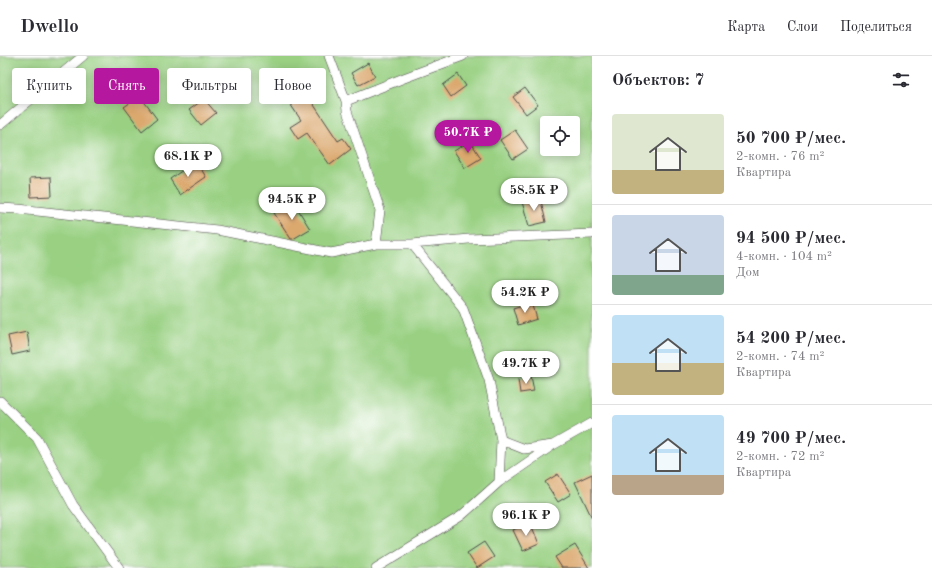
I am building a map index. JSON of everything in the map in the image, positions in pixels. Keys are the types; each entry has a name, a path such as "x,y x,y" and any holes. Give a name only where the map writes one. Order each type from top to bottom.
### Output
{"lane":[{"path":"0,125 83,56"},
{"path":"329,56 346,101 380,210 376,244"},
{"path":"346,101 463,56"},
{"path":"0,208 217,230 331,253 376,244 412,244 469,239 592,234"},
{"path":"412,244 463,308 489,380 501,440 499,482"},
{"path":"0,401 37,438 73,505 119,568"},
{"path":"376,568 461,516 499,482 553,445 592,423"},
{"path":"501,440 524,449 553,445"}],"green space":[{"path":"0,56 592,56 592,568 0,568"}],"building":[{"path":"368,63 375,76 358,85 351,73"},
{"path":"458,74 466,86 451,97 443,85"},
{"path":"525,88 538,105 526,114 513,97"},
{"path":"128,104 146,104 157,119 142,131 124,107"},
{"path":"197,104 208,104 216,113 201,125 189,110"},
{"path":"290,104 313,104 338,141 343,138 351,149 330,165 307,133 298,139 290,127 301,120"},
{"path":"515,130 528,149 513,159 500,140"},
{"path":"470,141 481,158 465,168 454,151"},
{"path":"196,161 206,177 180,195 170,179"},
{"path":"51,177 52,196 31,197 30,178"},
{"path":"540,197 546,222 529,226 522,202"},
{"path":"293,201 310,229 291,239 274,213"},
{"path":"532,302 537,319 518,325 513,308"},
{"path":"27,332 30,351 12,355 8,336"},
{"path":"531,376 534,391 520,393 518,379"},
{"path":"558,474 571,494 558,502 545,482"},
{"path":"592,474 592,518 575,482"},
{"path":"530,522 539,544 523,551 513,530"},
{"path":"484,542 494,557 477,568 467,553"},
{"path":"575,545 589,568 562,568 555,557"}]}
